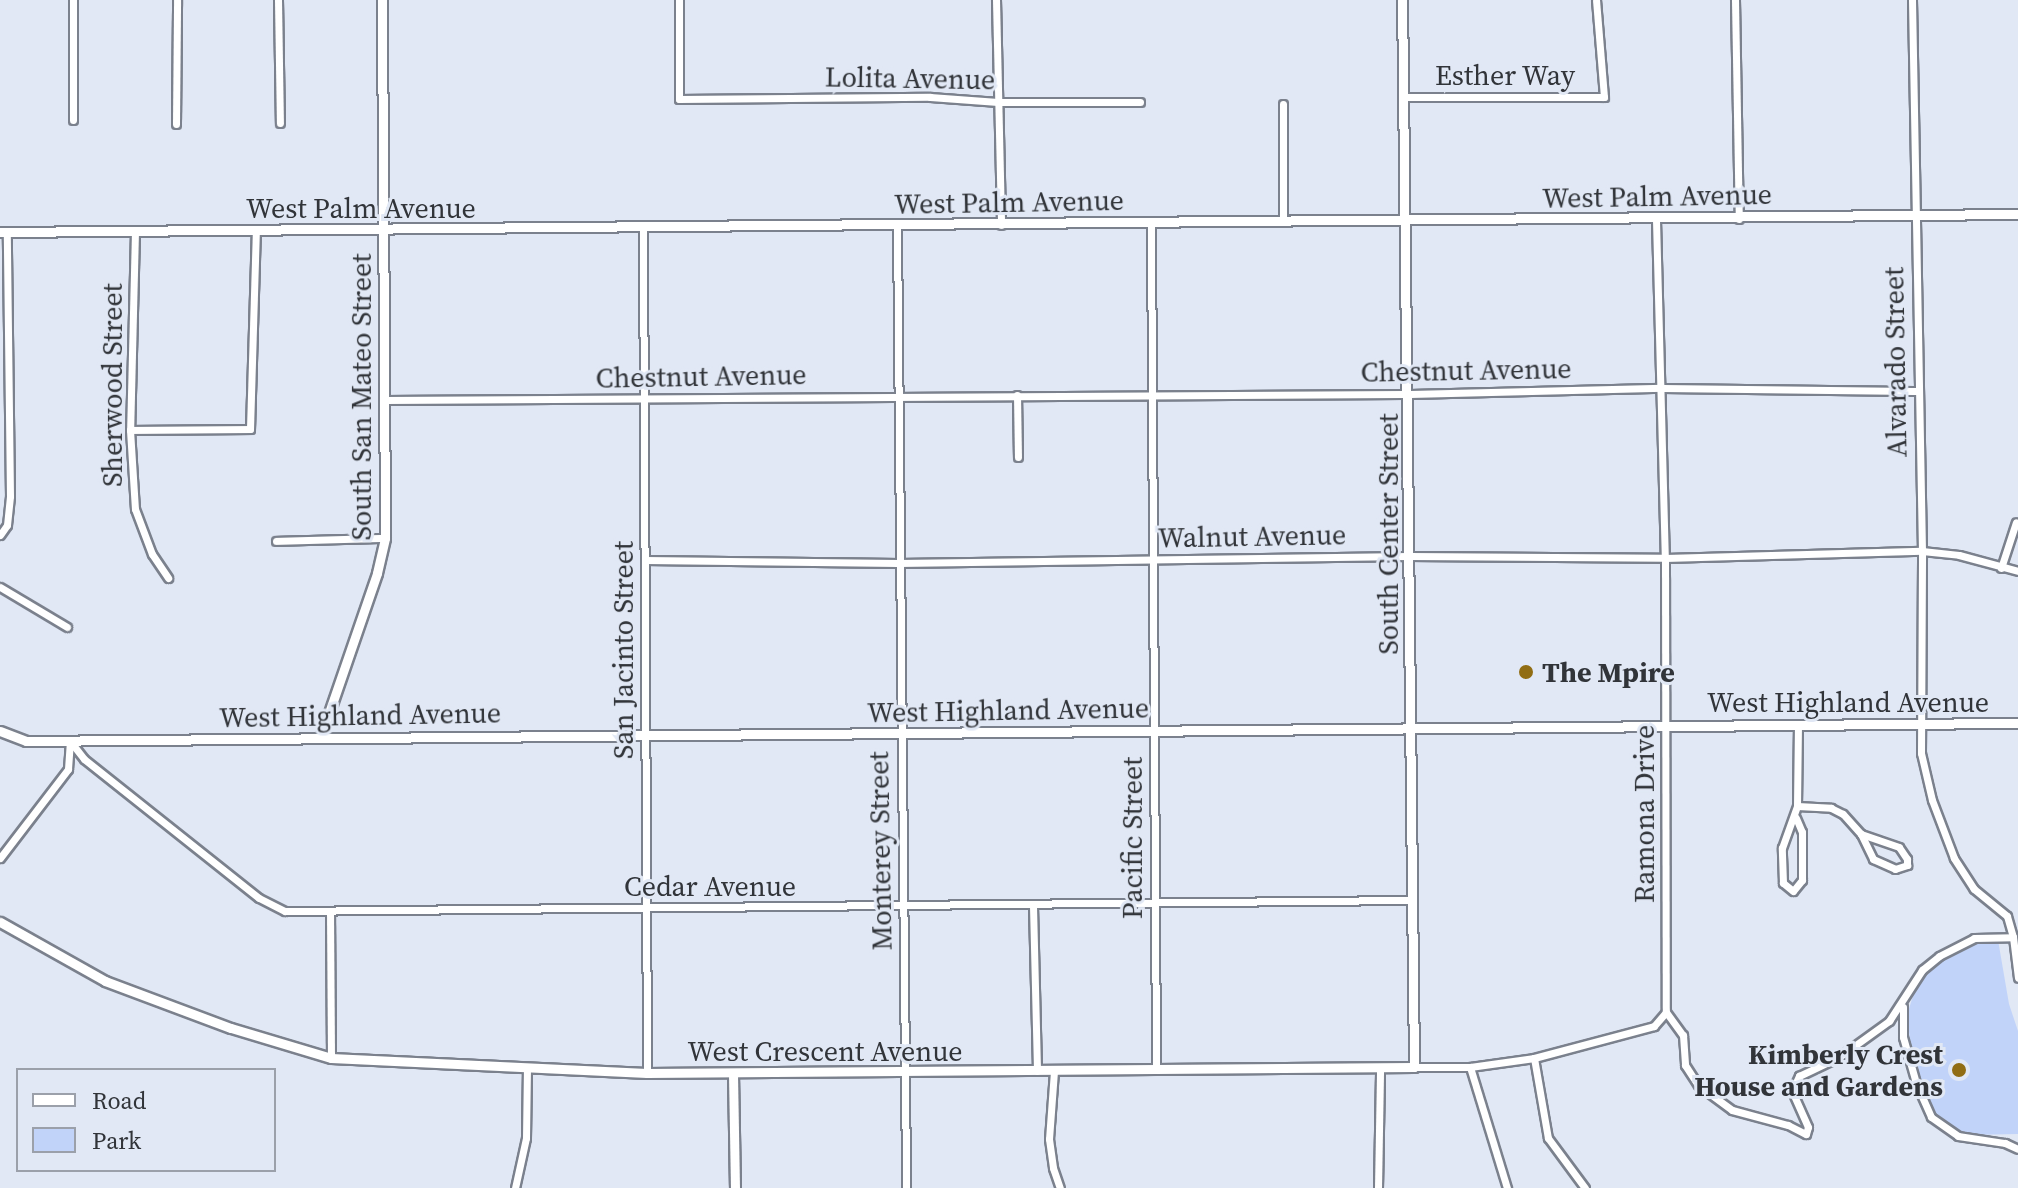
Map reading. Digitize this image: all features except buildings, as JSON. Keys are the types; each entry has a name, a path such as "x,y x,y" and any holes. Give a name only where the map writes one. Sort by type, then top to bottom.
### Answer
{"street":[{"path":"73,0 73,120"},
{"path":"176,124 177,0"},
{"path":"278,0 280,123"},
{"name":"South San Mateo Street","path":"321,736 374,583 385,538 382,0"},
{"name":"Lolita Avenue","path":"679,0 679,99 930,97 998,102 1140,102"},
{"path":"996,0 1001,225"},
{"name":"South Center Street","path":"1402,0 1410,394 1414,1067"},
{"name":"Esther Way","path":"1404,97 1604,97 1596,0"},
{"path":"1735,0 1739,219"},
{"name":"Alvarado Street","path":"1912,0 1916,391 1922,551 1922,764 1954,858 1974,889 2007,916 2013,937"},
{"path":"1283,104 1283,220"},
{"name":"West Palm Avenue","path":"4,232 1406,219 1656,220 2018,214"},
{"name":"Ramona Drive","path":"1656,220 1663,388 1666,1012 1683,1035 1686,1071 1698,1085 1732,1110 1788,1125 1806,1134 1808,1127 1793,1098 1795,1081 1853,1048 1889,1021 1903,1005"},
{"name":"Pacific Street","path":"1151,223 1156,1070"},
{"name":"Monterey Street","path":"897,226 906,1188"},
{"name":"San Jacinto Street","path":"643,227 647,1073"},
{"path":"130,430 250,429 256,230"},
{"name":"Sherwood Street","path":"135,231 130,430 137,523 168,578"},
{"path":"0,535 7,525 10,496 4,232"},
{"name":"Chestnut Avenue","path":"385,400 1151,393 1410,394 1663,388 1916,391"},
{"path":"1017,395 1018,457"},
{"path":"2001,568 2016,522"},
{"path":"276,541 385,538"},
{"name":"Walnut Avenue","path":"645,560 898,563 1409,556 1665,558 1922,551 1959,555 2018,571"},
{"path":"0,587 67,627"},
{"name":"West Highland Avenue","path":"0,731 26,741 70,741 321,736 2018,723"},
{"path":"1796,818 1788,827 1782,848 1783,883 1793,891 1799,888 1802,880 1802,832 1796,818 1798,725"},
{"path":"0,858 68,769 70,741"},
{"name":"Cedar Avenue","path":"70,741 84,759 259,898 285,911 904,908 1412,900"},
{"path":"1797,806 1839,812 1861,834 1873,859 1895,869 1907,865 1907,859 1899,847 1861,834"},
{"path":"1033,906 1037,1071"},
{"path":"330,911 331,1058"},
{"name":"West Crescent Avenue","path":"0,922 105,981 231,1028 331,1058 647,1073 733,1074 1470,1067 1534,1058 1659,1025 1666,1012"},
{"path":"2018,978 2013,937 1974,938 1939,956 1922,970 1903,1005 1903,1037 1916,1083 1931,1117 1958,1136 2005,1143 2018,1149"},
{"path":"1534,1058 1548,1138 1585,1188"},
{"path":"1470,1067 1507,1188"},
{"path":"515,1188 526,1138 527,1068"},
{"path":"1378,1188 1380,1068"},
{"path":"1054,1071 1049,1139 1053,1168 1060,1188"},
{"path":"733,1074 735,1188"}],"green space":[{"path":"1976,940 1998,940 2009,1004 2018,1031 2018,1134 1969,1135 1947,1127 1931,1113 1912,1057 1907,1015 1917,983 1934,965"}],"place":[{"name":"The Mpire","path":"1526,672"},
{"name":"Kimberly Crest House and Gardens","path":"1959,1070"}]}
